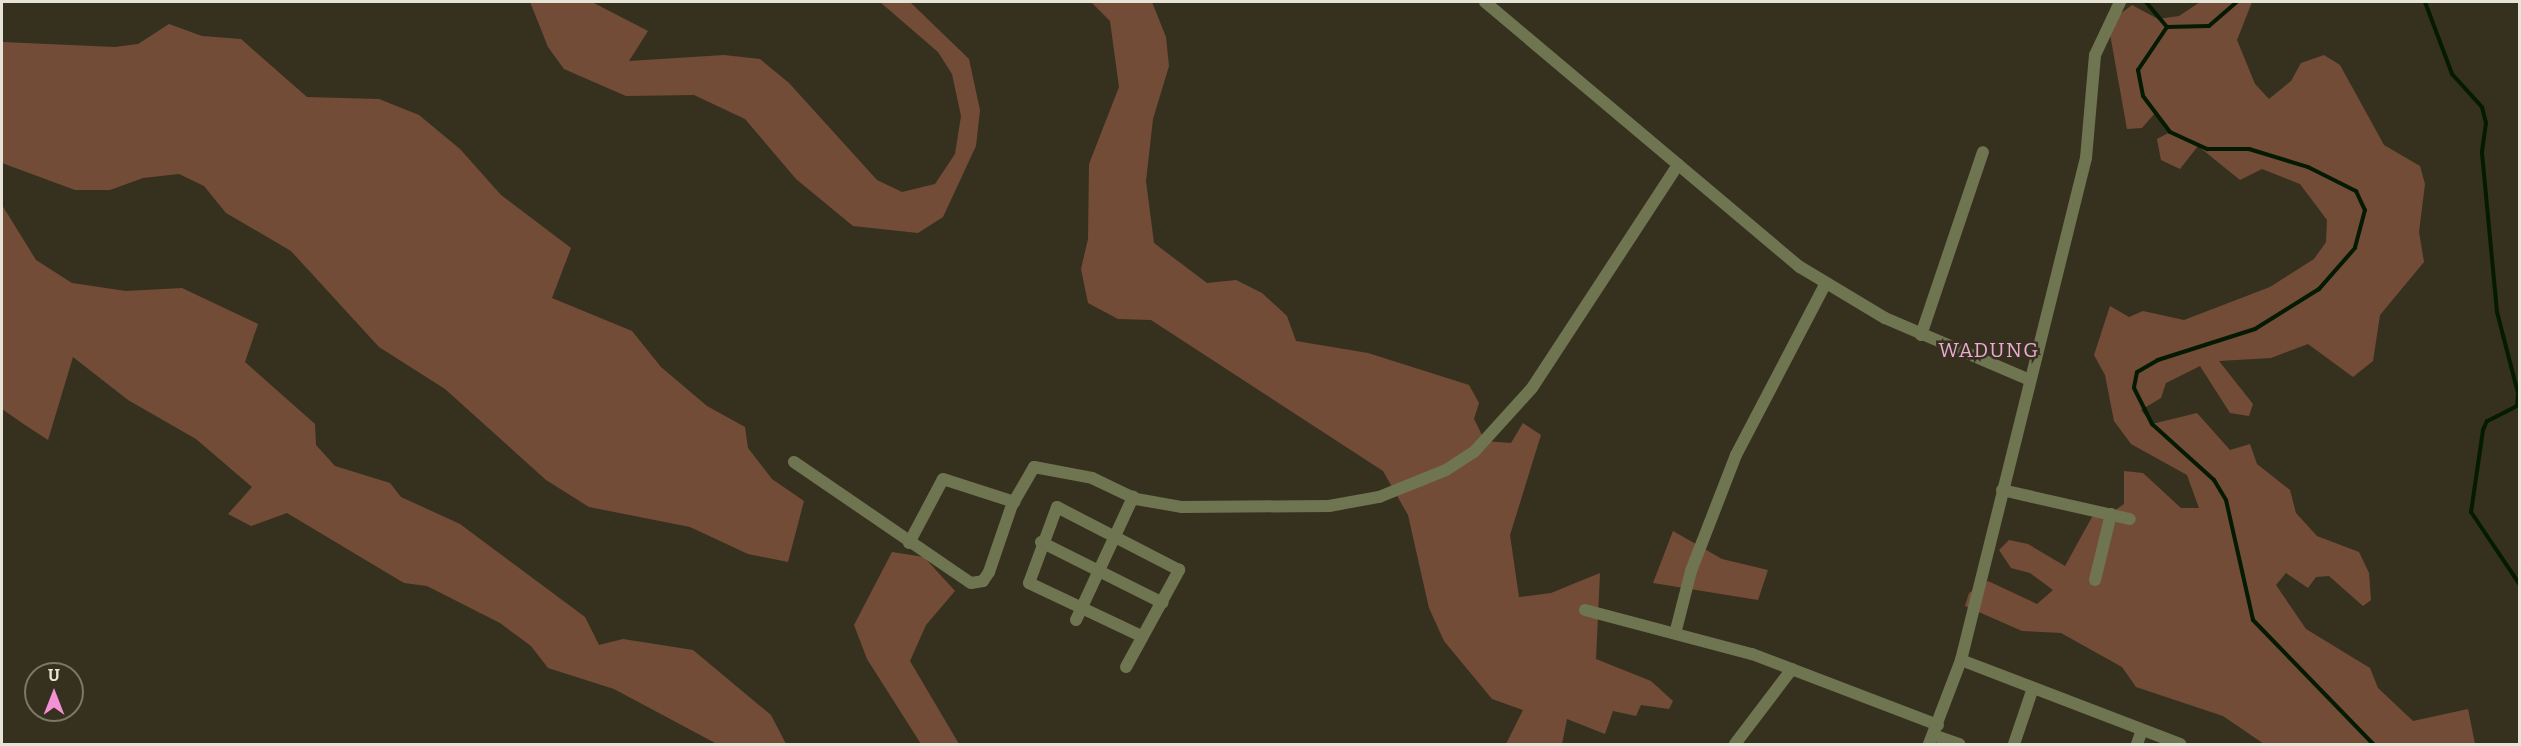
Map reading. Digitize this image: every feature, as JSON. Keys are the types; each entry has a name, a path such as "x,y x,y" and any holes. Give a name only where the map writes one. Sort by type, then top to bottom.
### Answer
{"street":[{"path":"1485,2 1766,242 1826,283 1921,335 2027,380"},
{"path":"1933,735 1961,660 2027,380 2086,158 2095,55 2112,12 2121,2"},
{"path":"1921,335 1983,152"},
{"path":"794,462 909,543 978,583 989,572 1014,502 1034,467 1092,477 1133,497 1182,507 1329,506 1378,497 1446,470 1474,452 1532,388 1678,165"},
{"path":"1676,630 1691,571 1736,455 1826,283"},
{"path":"909,543 943,479 1014,502"},
{"path":"2002,490 2130,519"},
{"path":"1076,620 1133,497"},
{"path":"1126,668 1141,636 1163,603 1179,570 1116,535 1057,507 1041,542 1029,583 1083,606 1141,636"},
{"path":"2095,580 2111,514"},
{"path":"1041,542 1163,603"},
{"path":"1585,610 1676,630 1792,669 1933,735 1959,744"},
{"path":"1961,660 2180,744"},
{"path":"1735,744 1792,669"},
{"path":"2014,744 2033,688"},
{"path":"2137,744 2142,730"}],"shaded area":[{"path":"530,2 592,2 648,31 629,61 724,55 760,59 789,83 877,180 902,192 935,184 955,154 961,116 952,74 938,52 880,2 910,2 969,59 980,110 976,146 943,217 918,233 853,226 796,179 745,119 694,95 626,96 564,69 548,47"},
{"path":"1091,2 1152,2 1166,37 1169,66 1153,119 1146,181 1154,243 1207,283 1236,280 1262,293 1287,316 1296,341 1368,353 1469,385 1479,403 1474,419 1485,441 1511,443 1523,423 1541,435 1510,535 1519,597 1551,593 1600,573 1596,659 1651,681 1673,701 1669,709 1641,705 1636,716 1613,711 1605,734 1567,719 1562,744 1506,744 1523,710 1492,699 1444,641 1429,608 1408,515 1383,471 1151,320 1118,319 1088,303 1081,269 1088,239 1089,164 1119,87 1110,21"},
{"path":"2200,2 2252,2 2237,40 2255,84 2269,99 2291,81 2301,63 2324,55 2340,65 2384,145 2420,166 2425,184 2419,232 2424,262 2380,315 2373,361 2353,377 2308,344 2271,358 2219,361 2253,404 2249,416 2230,413 2200,366 2166,383 2161,398 2141,410 2152,424 2197,413 2230,450 2250,444 2257,464 2290,490 2296,513 2317,536 2359,552 2369,573 2371,600 2363,606 2329,576 2316,577 2308,588 2286,573 2276,585 2306,629 2370,668 2378,688 2413,721 2468,709 2475,744 2264,744 2223,716 2136,687 2122,667 2061,633 2022,631 1965,606 1969,593 1988,581 2037,604 2053,590 2030,573 2011,568 1999,550 2009,540 2028,544 2065,566 2092,517 2108,515 2124,504 2124,471 2143,473 2181,508 2199,508 2187,475 2131,444 2114,421 2105,375 2094,355 2110,306 2129,317 2143,311 2184,320 2270,287 2314,259 2326,242 2327,220 2300,184 2262,169 2240,180 2198,146 2180,169 2161,160 2157,139 2170,132 2155,113 2142,128 2127,129 2108,23 2132,5 2158,19 2179,16"},
{"path":"169,24 202,36 241,39 307,97 379,99 419,115 460,149 501,195 571,248 552,298 632,331 661,367 707,406 745,427 748,448 772,479 804,501 788,562 748,554 690,527 589,507 546,480 445,389 379,347 291,251 226,213 204,186 179,174 143,178 110,190 75,190 2,163 2,42 115,47 138,44"},
{"path":"2,205 36,260 72,283 126,291 182,288 258,324 245,362 315,424 316,445 335,466 390,483 401,497 460,524 585,617 599,645 623,639 693,650 771,715 786,744 717,744 614,689 548,668 531,646 500,623 427,586 404,583 287,513 251,526 228,514 252,487 196,439 128,400 73,357 48,440 25,425 2,409"},
{"path":"1673,531 1722,559 1768,570 1758,600 1653,583"},
{"path":"892,552 924,557 955,591 926,625 910,661 959,744 921,744 867,659 854,625"}],"waterway":[{"path":"2146,2 2167,27"},
{"path":"2167,27 2209,26 2237,2"},
{"path":"2425,2 2452,74 2482,107 2486,123 2482,153 2497,312 2518,393 2517,406 2487,421 2483,430 2471,512 2520,585"},
{"path":"2167,27 2138,70 2143,96 2170,132 2207,149 2249,149 2308,167 2356,191 2365,210 2355,248 2319,289 2255,329 2158,360 2137,372 2134,388 2152,424 2214,480 2226,500 2253,620 2373,744"}],"district":[{"name":"WADUNG","path":"1989,350"}]}
